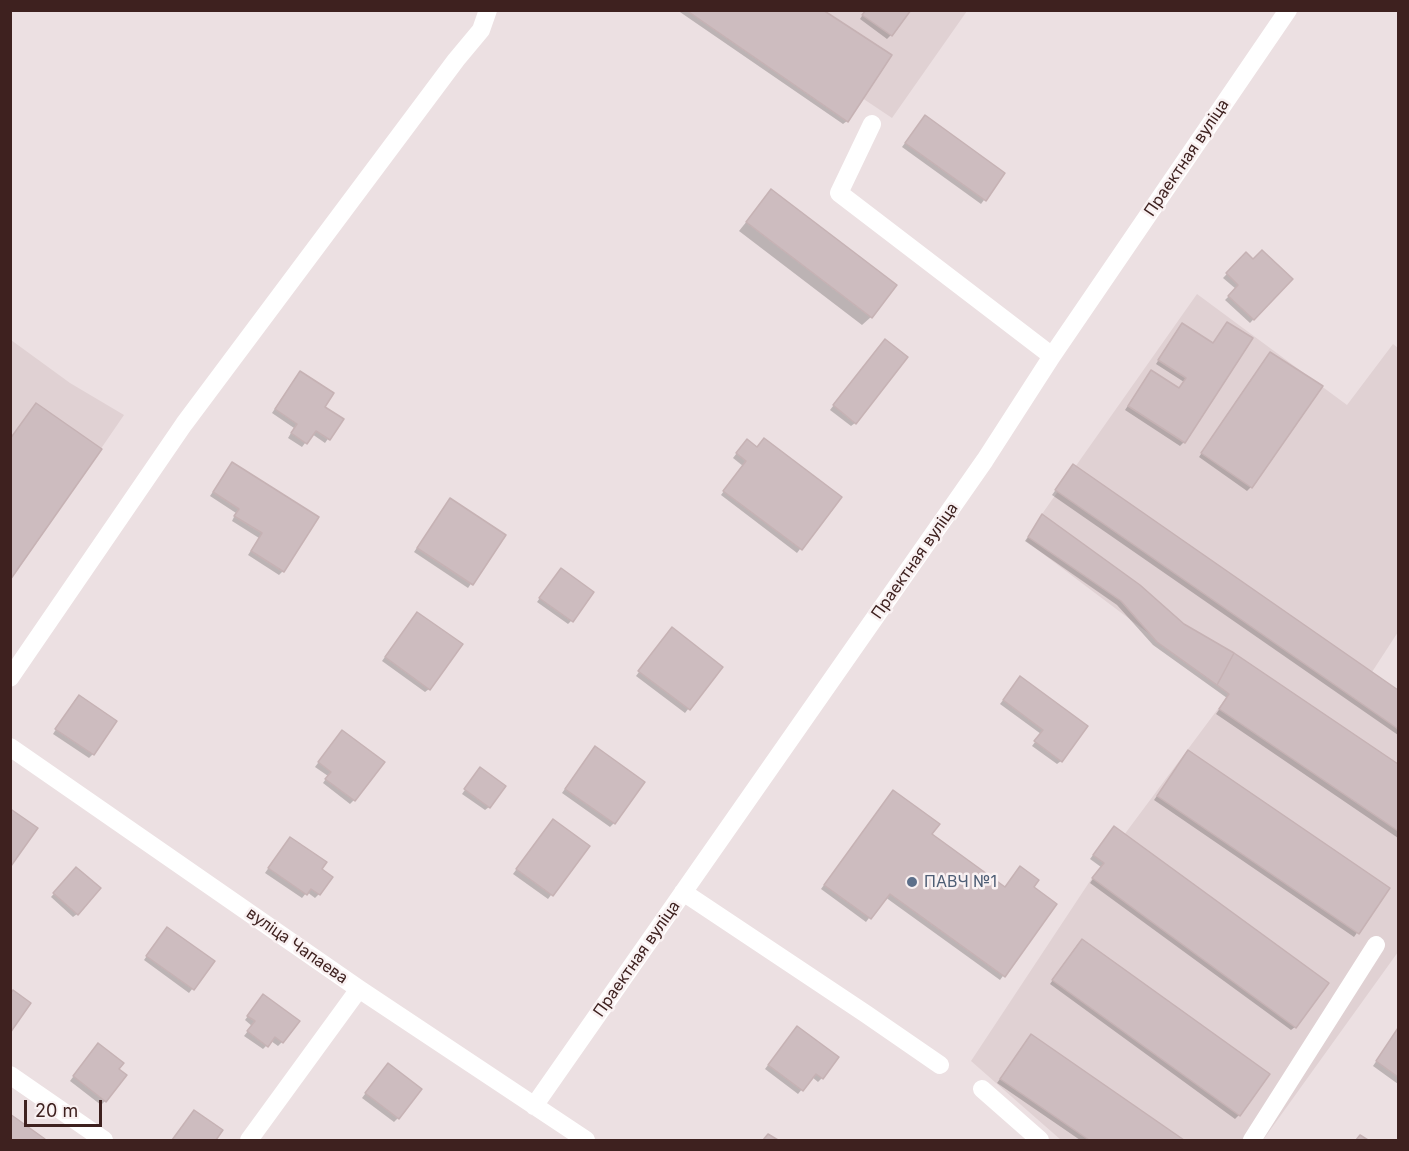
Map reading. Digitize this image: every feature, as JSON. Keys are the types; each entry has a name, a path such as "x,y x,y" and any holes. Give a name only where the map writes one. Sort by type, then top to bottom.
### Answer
{"street":[{"path":"10,678 184,424 456,60 481,30 488,10"},
{"name":"Праектная вуліца","path":"534,1106 978,470 1052,356 1288,10"},
{"path":"873,124 838,193 1052,356"},
{"name":"вуліца Чапаева","path":"10,747 359,988 586,1140"},
{"path":"683,892 940,1065"},
{"path":"1252,1140 1376,945"},
{"path":"249,1140 359,988"},
{"path":"10,1075 104,1140"},
{"path":"982,1089 1040,1140"}],"shaded area":[{"path":"732,11 967,11 892,118"},
{"path":"1197,294 1347,405 1393,344 1398,348 1398,632 1372,672 1398,694 1398,952 1263,1140 1061,1140 971,1061 1092,878 1229,694 1026,541 1042,514"},
{"path":"11,340 70,383 124,415 11,580"}],"building":[{"path":"686,10 823,10 892,55 848,122"},
{"path":"866,10 911,10 892,36 862,15"},
{"path":"925,115 1005,173 986,201 905,143"},
{"path":"771,189 897,285 872,318 746,222"},
{"path":"1262,250 1293,279 1254,320 1228,296 1238,285 1226,273 1246,252 1253,259"},
{"path":"1227,322 1253,338 1185,443 1128,406 1151,370 1179,388 1186,378 1158,360 1182,323 1213,343"},
{"path":"885,339 908,357 856,424 833,405"},
{"path":"1270,352 1323,386 1252,488 1201,453"},
{"path":"300,371 334,393 325,407 344,419 330,440 316,431 307,444 291,433 297,424 275,409"},
{"path":"36,403 102,449 10,580 10,439"},
{"path":"764,438 842,497 802,550 723,491 746,461 736,453 747,439 757,447"},
{"path":"232,462 319,517 284,572 251,551 262,533 234,516 239,509 213,492"},
{"path":"1073,464 1398,690 1398,729 1055,490"},
{"path":"450,498 506,535 473,585 417,548"},
{"path":"1042,514 1140,585 1184,624 1234,653 1217,685 1157,642 1121,601 1028,537"},
{"path":"561,568 594,592 573,622 539,598"},
{"path":"417,612 463,644 430,690 385,657"},
{"path":"672,627 723,667 690,710 638,671"},
{"path":"1234,653 1398,764 1398,831 1219,709 1229,694 1217,685"},
{"path":"1020,676 1088,726 1062,762 1034,741 1043,730 1003,700"},
{"path":"79,695 117,721 94,755 55,729"},
{"path":"342,730 385,762 355,801 325,779 331,772 318,762"},
{"path":"595,746 645,782 615,824 565,789"},
{"path":"1188,750 1390,888 1359,934 1157,796"},
{"path":"480,767 506,786 490,808 464,789"},
{"name":"ПАВЧ №1","path":"893,790 940,824 932,834 1005,887 1020,866 1039,880 1034,887 1057,904 1005,977 890,894 871,919 824,885"},
{"path":"12,810 38,828 11,866 10,813"},
{"path":"553,819 590,846 553,896 516,869"},
{"path":"1114,826 1329,983 1296,1028 1092,878 1104,863 1093,855"},
{"path":"290,837 327,862 322,869 333,877 320,895 311,889 307,895 268,868"},
{"path":"76,867 101,888 78,915 53,893"},
{"path":"167,927 215,961 194,990 146,956"},
{"path":"1082,939 1270,1074 1240,1116 1052,980"},
{"path":"13,990 31,1003 10,1033 10,994"},
{"path":"263,994 300,1021 283,1043 275,1037 268,1047 247,1031 255,1021 247,1016"},
{"path":"797,1026 839,1057 823,1079 816,1074 803,1091 768,1065"},
{"path":"1398,1028 1398,1077 1376,1061"},
{"path":"1031,1034 1184,1140 1089,1140 1000,1079"},
{"path":"98,1043 124,1063 119,1069 127,1075 106,1102 73,1076"},
{"path":"388,1063 422,1089 399,1119 365,1093"},
{"path":"194,1110 223,1130 216,1140 172,1140"},
{"path":"10,1114 45,1139 10,1140"},
{"path":"768,1134 778,1140 763,1140"},
{"path":"1360,1135 1368,1140 1356,1140"}],"place":[{"name":"ПАВЧ №1","path":"912,882"}]}
